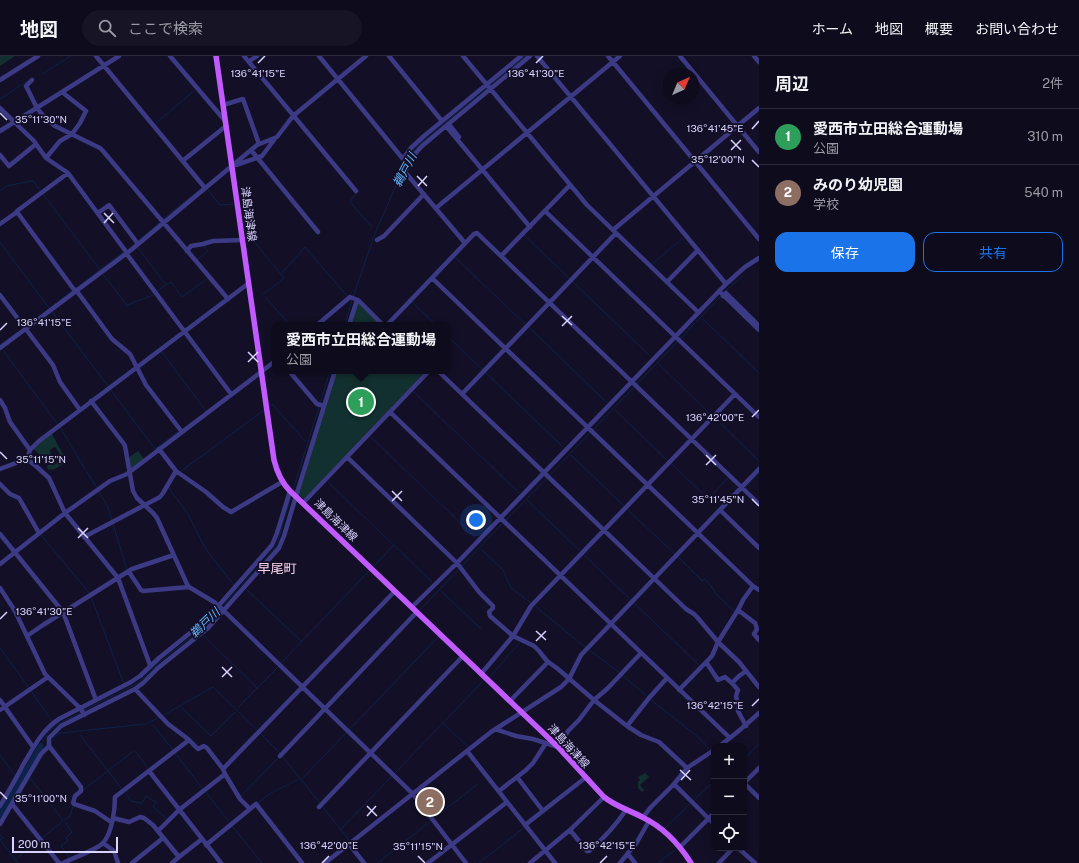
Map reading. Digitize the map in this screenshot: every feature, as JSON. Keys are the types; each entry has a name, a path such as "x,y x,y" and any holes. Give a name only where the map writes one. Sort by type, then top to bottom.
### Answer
{"main road":[{"name":"津島海津線","path":"216,56 226,124 234,165 242,240 274,460 282,482 558,747 585,778 609,802 643,817 666,833 680,847 691,863"}],"street":[{"path":"0,80 38,56"},
{"path":"98,56 206,187"},
{"path":"0,131 104,64 119,56"},
{"path":"170,56 226,124 185,159"},
{"path":"244,56 357,190"},
{"path":"257,56 250,58 295,115"},
{"path":"319,56 403,159 419,140 443,120 530,56"},
{"path":"0,348 127,253 251,150 259,144 277,137 295,115 366,56"},
{"path":"389,56 443,120"},
{"path":"392,56 443,120"},
{"path":"463,56 587,205 698,312"},
{"path":"465,243 405,172 416,152 422,146 448,125 521,56"},
{"path":"534,56 570,97"},
{"path":"537,56 652,197 726,284"},
{"path":"608,56 759,239"},
{"path":"436,208 620,56"},
{"path":"680,56 759,148"},
{"path":"683,56 759,152"},
{"path":"754,56 759,62"},
{"path":"104,64 185,159 206,187"},
{"path":"32,80 26,86 37,108 44,117 55,126 100,148 228,299"},
{"path":"46,158 60,141 72,134 86,111 62,92"},
{"path":"223,105 243,99 259,144"},
{"path":"0,108 34,141 46,158 68,174 231,394"},
{"path":"462,394 593,258 615,232 652,197 759,108"},
{"path":"448,125 531,226"},
{"path":"234,165 257,158 263,154 274,140"},
{"path":"0,155 9,166 36,144"},
{"path":"251,150 318,232"},
{"path":"0,224 68,174"},
{"path":"501,256 570,185"},
{"path":"377,240 384,236 424,194"},
{"path":"98,214 109,205 138,244"},
{"path":"545,211 759,417"},
{"path":"17,212 112,339 130,354 146,384 182,432"},
{"path":"390,322 476,232 759,504"},
{"path":"187,251 191,246 212,241 242,240"},
{"path":"667,282 697,251"},
{"path":"412,607 501,518 698,312 745,267 759,258"},
{"path":"432,278 698,534 759,590"},
{"path":"0,469 26,459 30,450 39,441 249,283"},
{"path":"719,291 759,330"},
{"path":"723,296 726,293 759,326"},
{"path":"0,295 53,365 60,382 80,410"},
{"path":"321,322 350,297 355,299 380,322"},
{"path":"350,322 355,299"},
{"path":"0,564 64,513 110,481 130,471 272,363"},
{"path":"292,374 322,405"},
{"path":"0,806 33,747 55,721 140,676 202,623 272,545 293,494 322,405 334,374"},
{"path":"303,503 426,374"},
{"path":"441,374 686,609 694,614 718,642 739,662 759,687"},
{"path":"482,674 513,636 531,606 735,394"},
{"path":"0,400 10,422 30,450"},
{"path":"91,401 124,444 133,491 137,498 157,518 189,586 214,602 413,794 466,863"},
{"path":"390,412 730,738"},
{"path":"159,449 176,472 206,492 223,508 231,512 282,482"},
{"path":"346,457 457,563 479,592 493,606 489,612 490,616 513,636 534,646 548,662 627,726 641,735 659,742 687,768"},
{"path":"26,459 48,478 64,513 118,578 150,666"},
{"path":"325,863 495,729 561,687 569,679 581,655 759,470"},
{"path":"84,537 161,496 176,472"},
{"path":"0,484 10,494 19,498 39,533"},
{"path":"179,858 150,822 140,817 129,822 112,820 95,811 74,804 74,799 81,791 81,787 49,744 49,738 61,726 135,689 158,668 208,628 277,552 284,536 293,494"},
{"path":"720,510 759,548"},
{"path":"0,534 63,612 96,700"},
{"path":"27,636 42,625 136,568 174,555"},
{"path":"129,572 143,591 189,586"},
{"path":"679,690 712,656 718,642 753,586"},
{"path":"0,588 15,611 45,674 80,709 84,715"},
{"path":"158,831 179,810 224,772 302,686 395,591"},
{"path":"738,610 754,623 757,629 754,634 759,640"},
{"path":"280,756 324,708 418,613"},
{"path":"495,729 558,747 568,731 579,720 594,700 608,688 641,653"},
{"path":"320,807 463,656"},
{"path":"510,701 548,662"},
{"path":"706,662 718,680 725,677 738,690 736,696 738,710 746,726"},
{"path":"732,683 746,672"},
{"path":"2,708 48,677"},
{"path":"755,681 759,677"},
{"path":"627,726 667,678"},
{"path":"135,689 160,717 198,749 204,746 207,748 224,772 240,799 250,809"},
{"path":"0,700 2,708 33,747"},
{"path":"723,743 746,726 759,713"},
{"path":"499,791 533,763 547,737"},
{"path":"63,863 103,843 111,829 115,809 115,797 189,740"},
{"path":"0,824 41,754 49,744"},
{"path":"467,751 555,863"},
{"path":"643,817 687,768 711,753"},
{"path":"747,780 759,768"},
{"path":"149,771 221,863"},
{"path":"517,777 543,811"},
{"path":"525,825 585,778"},
{"path":"674,784 711,821"},
{"path":"747,786 759,798"},
{"path":"530,863 570,830 604,797"},
{"path":"428,863 507,802"},
{"path":"12,804 59,863"},
{"path":"206,844 256,804 302,863"},
{"path":"570,830 587,851 589,851 621,818 626,810"},
{"path":"680,847 712,815"},
{"path":"620,863 637,842 649,821"},
{"path":"132,863 163,838"},
{"path":"172,863 202,839"},
{"path":"103,843 114,851 118,863"},
{"path":"349,844 364,863"},
{"path":"719,863 731,851"},
{"path":"741,851 755,863"},
{"path":"628,854 635,863"}],"green space":[{"path":"0,56 15,56 0,66"},
{"path":"359,303 379,322 351,322"},
{"path":"335,374 423,374 304,499 298,494"},
{"path":"51,432 67,462 53,470 49,470 47,467 48,465 54,465 63,459 55,447 50,450 50,457 46,454 43,458 33,448"},
{"path":"138,451 144,459 130,469 128,458"},
{"path":"645,773 649,777 640,785 644,790 642,792 638,788 638,782 640,780 638,777"}],"waterway":[{"path":"42,74 71,56"},
{"name":"鵜戸川","path":"490,85 526,56"},
{"path":"0,99 29,80"},
{"name":"鵜戸川","path":"353,297 374,236 408,158 420,144 486,88"},
{"path":"156,123 195,90"},
{"path":"0,191 6,186 32,181 41,191"},
{"path":"163,219 202,188"},
{"path":"208,190 220,205 233,204"},
{"path":"356,193 350,202 372,227"},
{"path":"43,194 100,270"},
{"path":"138,241 159,223"},
{"path":"244,229 284,278 263,294"},
{"path":"524,235 569,278"},
{"path":"652,264 682,239"},
{"path":"0,242 49,308"},
{"path":"198,259 208,251 204,245"},
{"path":"281,274 305,247 348,297"},
{"path":"138,248 166,285 171,282 182,297 207,279"},
{"path":"76,288 123,252"},
{"path":"455,257 526,325"},
{"path":"103,274 128,307"},
{"path":"725,291 743,276"},
{"path":"573,282 650,356"},
{"path":"158,291 166,285"},
{"path":"33,321 72,291"},
{"path":"127,305 153,295"},
{"path":"680,339 721,296"},
{"path":"265,297 287,322"},
{"name":"鵜戸川","path":"346,322 352,300"},
{"path":"412,302 433,322"},
{"path":"52,312 108,386"},
{"path":"703,319 759,373"},
{"path":"529,327 606,402"},
{"path":"0,345 17,332"},
{"path":"450,339 483,370"},
{"path":"637,384 678,341"},
{"path":"3,350 58,425"},
{"path":"161,351 206,411"},
{"path":"659,364 712,416"},
{"path":"485,372 563,447"},
{"name":"鵜戸川","path":"320,404 329,374"},
{"path":"593,430 634,387"},
{"path":"110,389 155,449 179,431"},
{"path":"413,391 440,417"},
{"path":"269,407 272,404 305,441"},
{"name":"鵜戸川","path":"293,490 319,407"},
{"path":"180,472 264,410"},
{"path":"615,410 668,461"},
{"path":"441,418 519,493"},
{"path":"715,418 759,461"},
{"path":"183,429 195,420"},
{"path":"60,427 85,469"},
{"path":"550,475 590,433"},
{"path":"370,436 397,462"},
{"path":"571,455 625,507"},
{"path":"398,463 475,537"},
{"path":"671,463 708,499 728,478"},
{"path":"87,472 97,488"},
{"path":"745,488 759,473"},
{"path":"506,520 547,478"},
{"path":"329,483 432,582"},
{"path":"169,488 188,514 208,552 234,585"},
{"path":"726,507 741,491"},
{"path":"99,492 107,505 112,520"},
{"name":"鵜戸川","path":"222,607 276,547 291,497"},
{"path":"527,500 581,552"},
{"path":"628,510 675,554"},
{"path":"462,566 503,523"},
{"path":"113,524 127,570"},
{"path":"41,535 90,594"},
{"path":"373,567 393,546"},
{"path":"481,549 503,570 511,588 531,603"},
{"path":"583,554 631,600"},
{"path":"678,557 702,581 705,579 716,594 735,612"},
{"path":"419,611 459,569"},
{"path":"281,663 370,570"},
{"path":"246,589 301,641"},
{"path":"441,591 481,629"},
{"path":"91,597 124,684"},
{"path":"634,603 700,666"},
{"path":"535,606 585,647"},
{"name":"鵜戸川","path":"84,710 138,683 156,665 205,626 220,609"},
{"path":"203,635 257,688"},
{"path":"350,729 438,637"},
{"path":"490,677 520,642"},
{"path":"0,648 29,688"},
{"path":"589,650 620,673"},
{"path":"238,707 278,667"},
{"path":"622,675 647,696"},
{"path":"395,773 484,680"},
{"path":"162,716 213,687 258,731"},
{"path":"31,691 52,721"},
{"path":"650,699 698,737 710,750"},
{"path":"182,708 211,736 235,712"},
{"name":"鵜戸川","path":"41,746 44,739 56,726 80,713"},
{"path":"51,742 58,734 61,733 145,724 160,717"},
{"path":"443,723 468,747"},
{"path":"153,725 173,750"},
{"path":"260,733 280,753"},
{"path":"301,780 346,733"},
{"path":"80,735 122,789"},
{"path":"747,756 759,744"},
{"name":"鵜戸川","path":"0,814 41,746"},
{"path":"135,751 148,768"},
{"path":"82,791 132,752"},
{"path":"175,753 203,789"},
{"path":"0,755 15,775"},
{"path":"282,756 320,803"},
{"path":"241,796 279,757"},
{"path":"340,830 392,776"},
{"path":"30,778 63,820"},
{"path":"258,803 269,794 297,780"},
{"path":"434,818 478,784"},
{"path":"693,801 711,784"},
{"path":"205,791 230,823"},
{"path":"126,794 131,801 142,803 146,796 156,802 153,807 167,819"},
{"path":"665,828 691,803"},
{"path":"65,820 70,816 73,806"},
{"path":"322,806 349,840"},
{"path":"42,838 63,821"},
{"path":"377,863 431,821"},
{"path":"65,822 72,832 66,838 68,841 61,846 69,857"},
{"path":"232,826 262,863"},
{"path":"479,863 525,827"},
{"path":"0,835 3,838 0,840 18,863"},
{"path":"16,859 39,840"},
{"path":"658,863 676,849"}],"place":[{"name":"愛西市立田総合運動場","path":"361,402"},
{"name":"みのり幼児園","path":"430,802"}],"district":[{"name":"早尾町","path":"277,568"}]}
